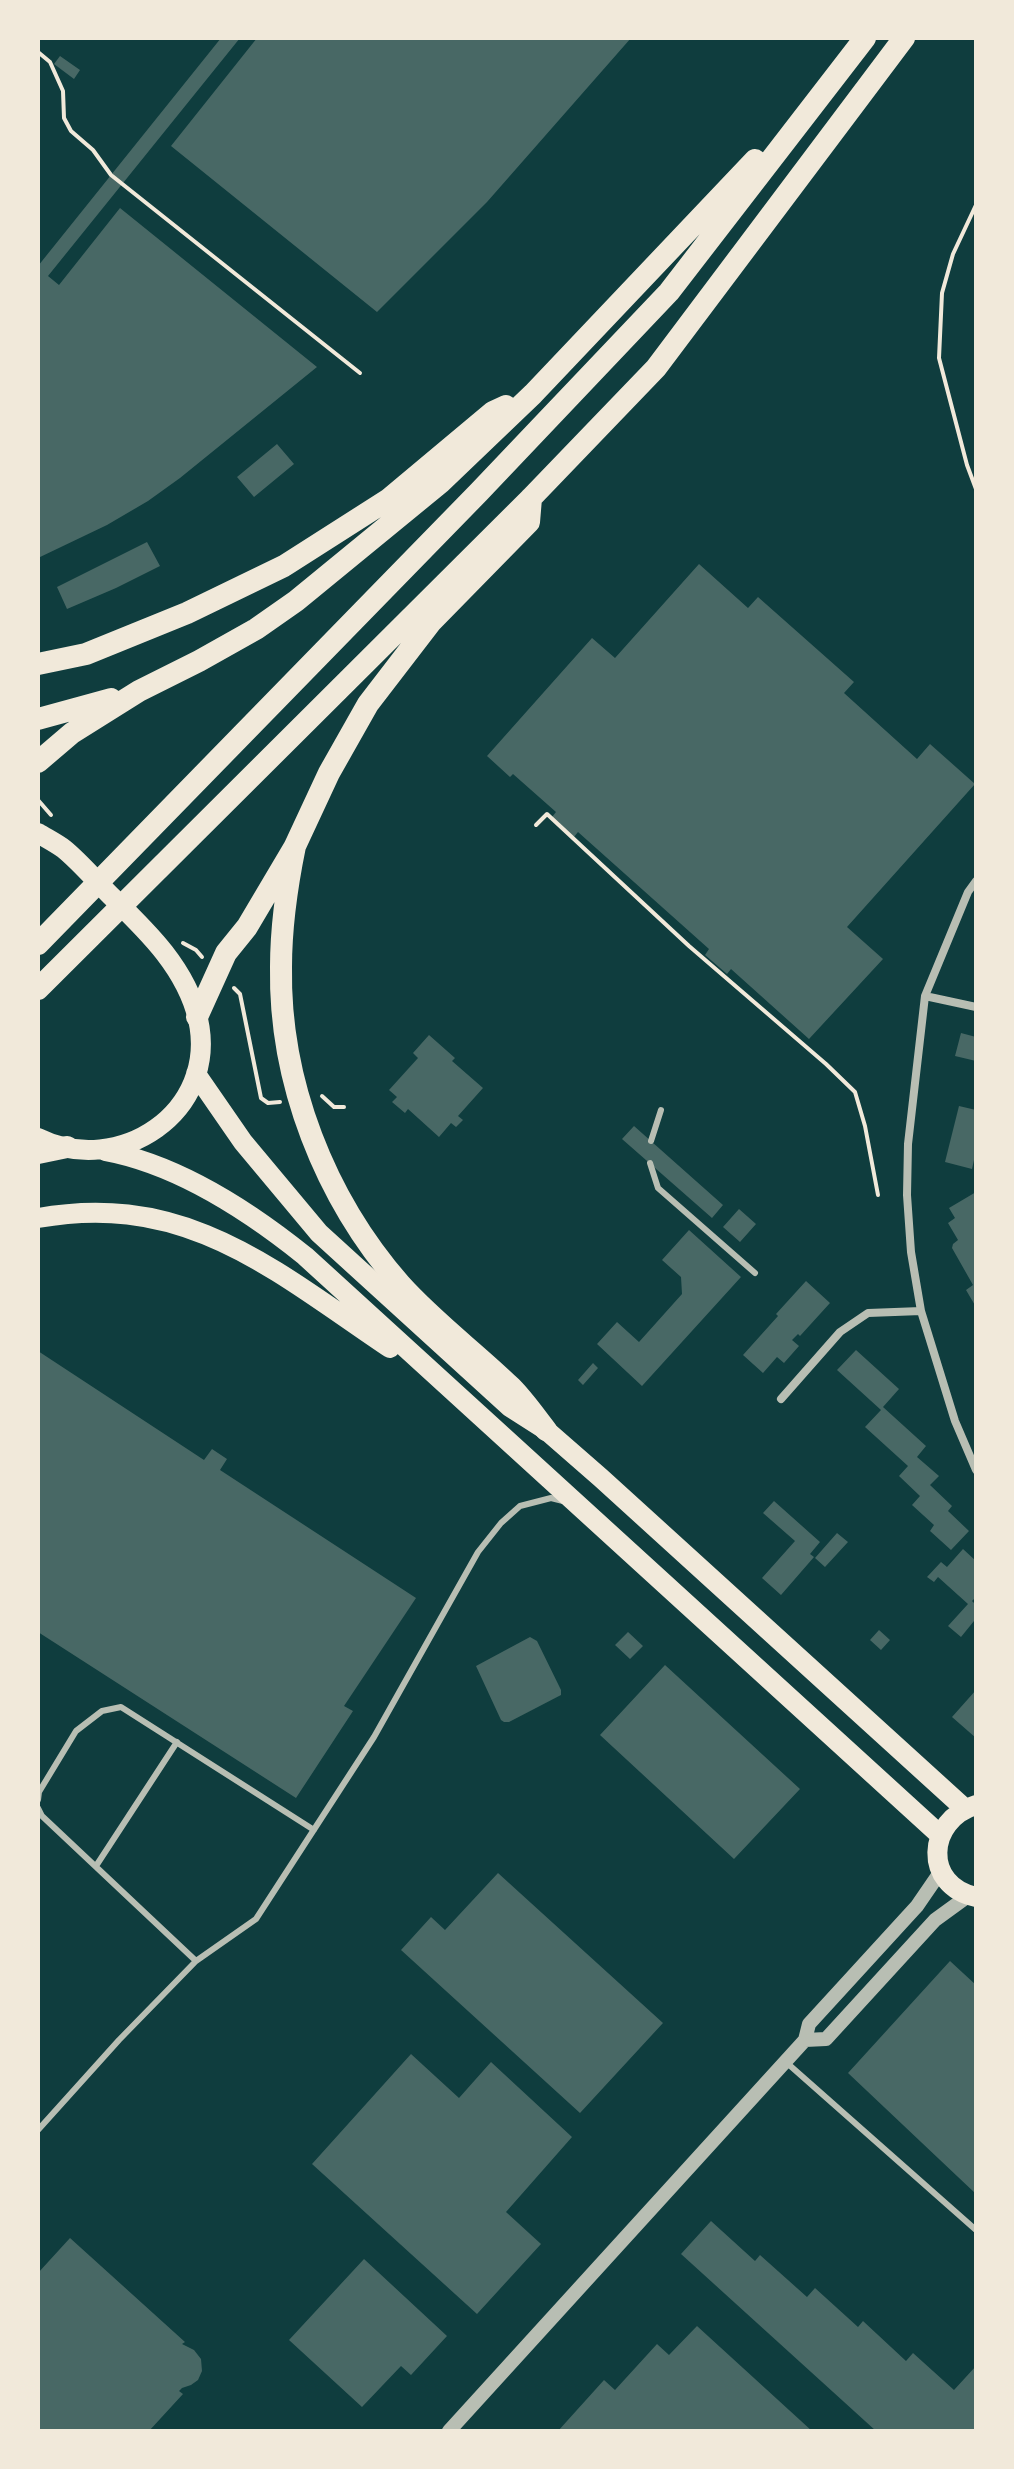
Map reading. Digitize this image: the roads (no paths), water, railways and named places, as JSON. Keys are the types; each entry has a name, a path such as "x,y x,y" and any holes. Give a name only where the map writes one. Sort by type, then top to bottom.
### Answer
{"highway":[{"path":"38,989 531,498 656,368 904,38"},
{"path":"38,762 72,733 139,691 233,642 296,601 440,483 533,394 858,47"},
{"path":"38,944 468,504 669,292 858,47"},
{"path":"38,664 86,654 187,613 284,566 389,499 493,412 533,394"},
{"path":"197,1017 226,953 247,927 295,846 329,773 368,704 431,622 529,522 531,498"},
{"path":"38,719 139,691"},
{"path":"295,846 281,966 284,1030 300,1098 321,1163 353,1220 414,1299 514,1390 546,1430"},
{"path":"38,1153 67,1147"}],"main road":[{"path":"38,833 63,849 157,941 188,993 197,1017 201,1038 200,1059 180,1107 163,1124 105,1151"},
{"path":"196,1074 243,1142 319,1233 510,1407 546,1430 970,1806 945,1824 940,1835 938,1860 941,1871 957,1890 972,1897"},
{"path":"38,1138 67,1147 130,1155 222,1199 264,1224 305,1256 940,1835"},
{"path":"38,1218 96,1213 139,1216 167,1221 214,1237 265,1262 453,1391"}],"street":[{"path":"975,1464 942,1382 921,1311 911,1252 907,1195 908,1144 925,996 968,892 976,881"},
{"path":"925,996 976,1007"},
{"path":"781,1399 840,1332 868,1313 921,1311"},
{"path":"449,2431 805,2040 809,2024 917,1906 941,1871"},
{"path":"805,2040 826,2039 935,1920 972,1897"}],"lane":[{"path":"651,1141 661,1110"},
{"path":"650,1163 658,1188 755,1273"},
{"path":"38,2130 196,1961 256,1919 374,1737 478,1552 501,1523 520,1506 551,1498 576,1504"},
{"path":"38,1800 39,1792 76,1731 102,1711 121,1707 314,1830"},
{"path":"96,1866 177,1742"},
{"path":"38,1808 42,1816 196,1961"},
{"path":"786,2061 976,2230"}]}
